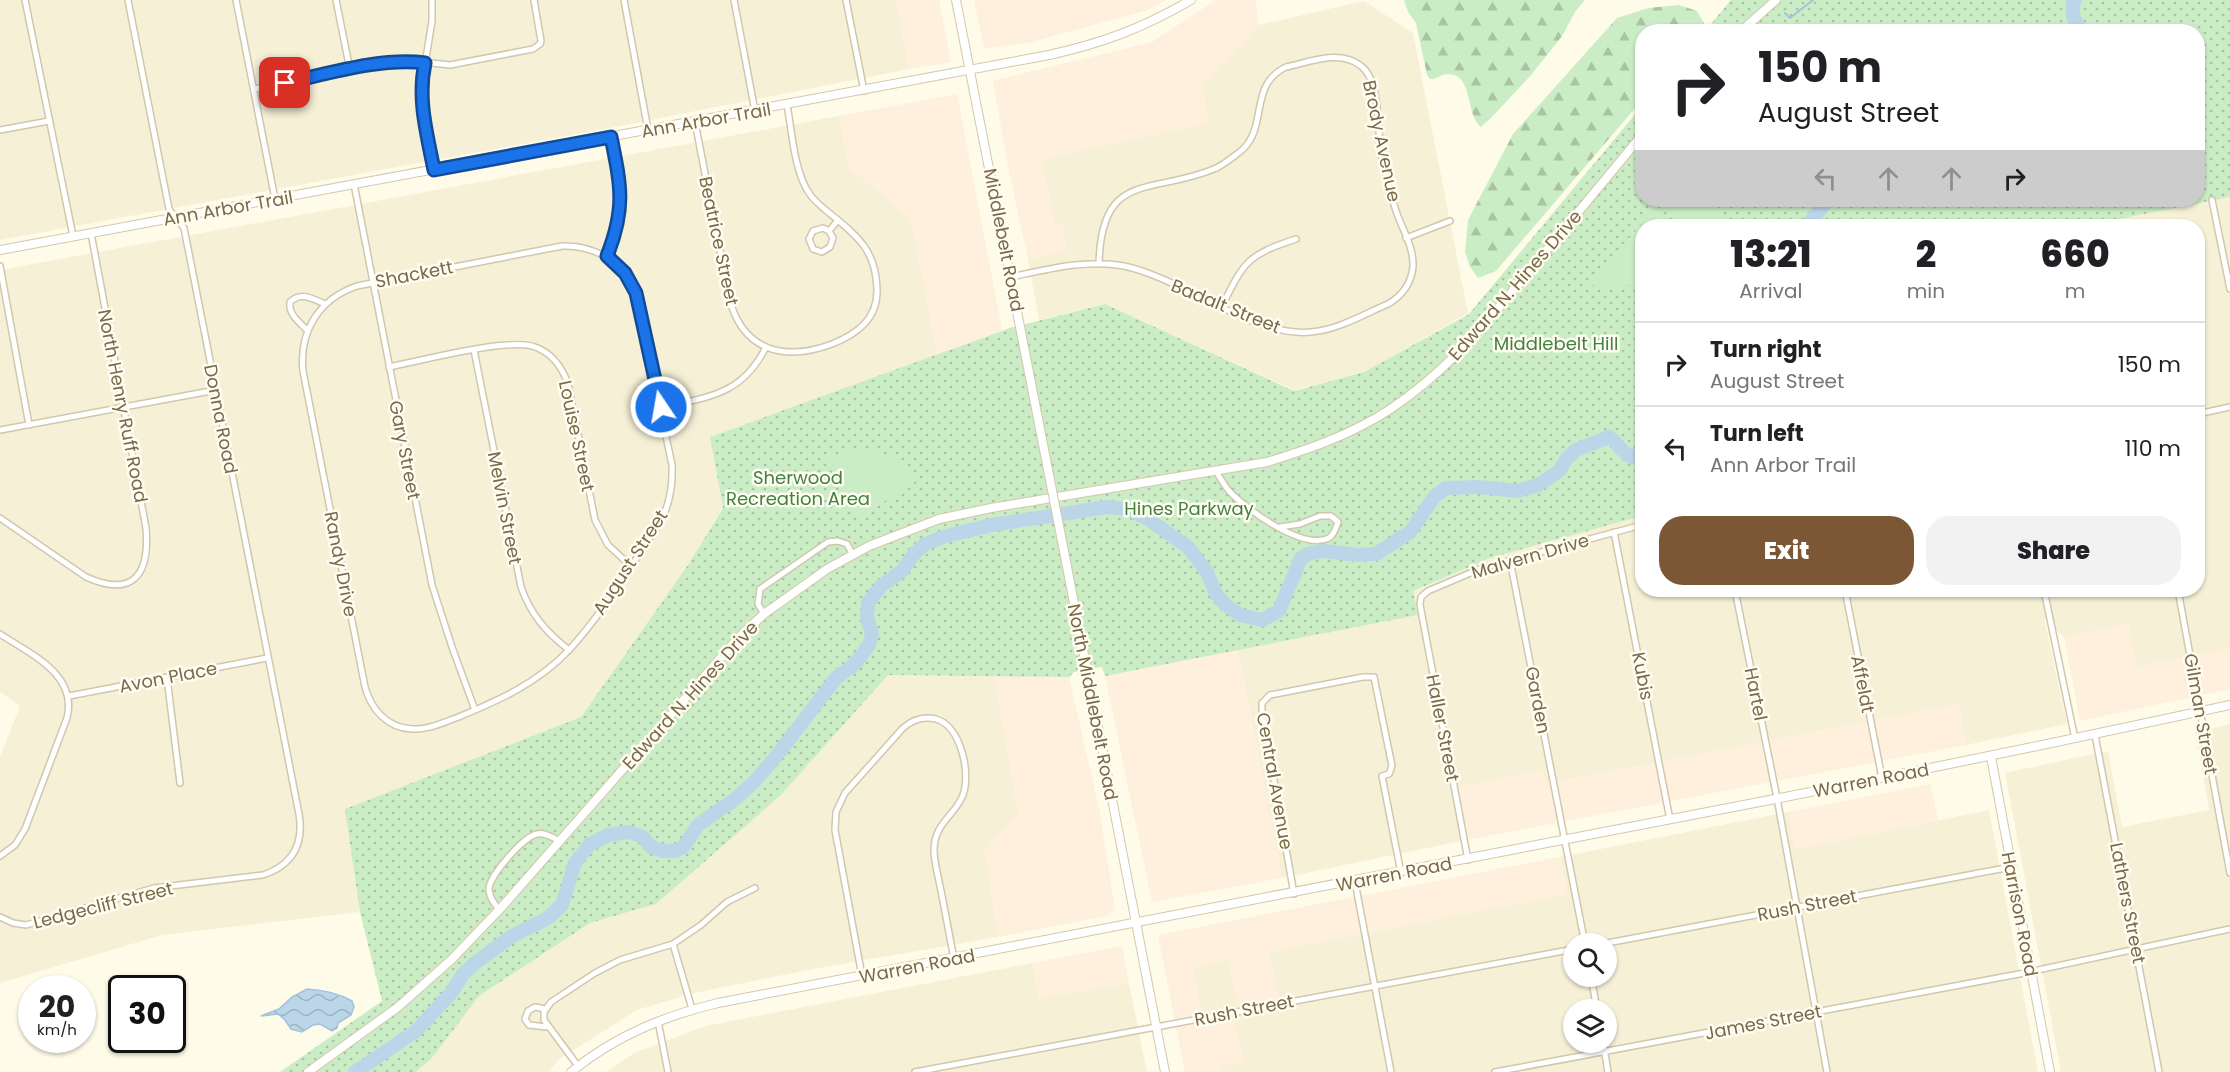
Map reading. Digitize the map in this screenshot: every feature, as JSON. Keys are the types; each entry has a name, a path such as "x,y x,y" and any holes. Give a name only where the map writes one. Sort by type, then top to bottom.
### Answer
{"street":[{"path":"25,0 73,236"},
{"name":"Donna Road","path":"128,0 169,209 184,228 299,814 301,830 299,842"},
{"path":"236,0 275,199"},
{"path":"336,0 350,70"},
{"path":"432,0 431,31 422,79 422,100 434,170"},
{"path":"254,89 394,62 450,65 533,48 540,44 541,36 534,0"},
{"path":"624,0 648,130"},
{"path":"734,0 755,111"},
{"path":"846,0 864,91"},
{"name":"Middlebelt Road","path":"956,0 1050,480"},
{"name":"Ann Arbor Trail","path":"0,250 971,71 1096,44 1150,23 1191,0"},
{"path":"1749,24 1776,0"},
{"name":"Brody Avenue","path":"1099,264 1103,226 1110,211 1122,198 1143,186 1203,173 1240,153 1251,137 1259,117 1263,90 1272,76 1286,67 1333,57 1357,62 1366,70 1371,80 1375,94 1378,132 1385,171 1406,238"},
{"path":"661,407 711,397 729,389 748,375 766,347 784,352 807,352 851,336 867,322 874,310 878,292 872,258 866,246 815,201 803,183 787,105"},
{"path":"0,130 49,120"},
{"name":"Beatrice Street","path":"696,122 731,305 744,330 766,347"},
{"path":"607,256 618,227 621,204 620,183 611,137"},
{"name":"Edward N. Hines Drive","path":"308,1072 415,993 451,960 560,841 716,660 764,614 800,587 853,555 909,529 956,515 1267,462 1306,450 1354,430 1387,411 1419,388 1468,345 1635,143"},
{"name":"Gary Street","path":"354,184 432,585 475,710"},
{"path":"2212,200 2230,289"},
{"path":"829,231 838,220"},
{"path":"1406,238 1450,222"},
{"path":"823,228 829,231 833,238 830,248 822,252 813,249 809,239 813,231 823,228"},
{"name":"North Henry Ruff Road","path":"0,518 86,577 97,582 118,586 129,584 143,568 147,542 91,233"},
{"name":"Badalt Street","path":"1011,276 1069,266 1099,264 1122,266 1144,272 1266,326 1310,333 1336,326 1388,304 1403,292 1410,279 1413,266 1412,252 1406,238"},
{"path":"1222,306 1238,273 1252,258 1268,248 1296,239"},
{"name":"Shackett","path":"308,398 302,361 307,330 325,304 347,289 562,246 585,248 607,256"},
{"name":"August Street","path":"389,721 406,729 421,729 475,710 525,686 550,668 569,650 590,624 660,523 671,494 672,465 661,407 636,293 625,273 607,256"},
{"path":"0,266 29,425"},
{"path":"307,330 292,314 290,302 295,297 303,296 325,304"},
{"name":"Louise Street","path":"389,367 511,343 525,344 544,351 559,365 568,384 595,520 608,545 631,566"},
{"name":"Melvin Street","path":"474,350 521,587 538,621 549,634 569,650"},
{"path":"0,430 216,390"},
{"name":"Randy Drive","path":"308,398 365,687 372,705 382,717 389,721"},
{"path":"2205,412 2230,407"},
{"path":"1216,471 1230,493 1267,520 1292,534 1315,541 1329,538 1334,533 1338,522 1331,516 1320,516 1300,524 1280,527"},
{"name":"North Middlebelt Road","path":"1050,480 1136,924"},
{"name":"Malvern Drive","path":"1421,597 1428,591 1473,570 1635,527"},
{"name":"Kubis","path":"1614,532 1670,820"},
{"path":"764,614 758,604 760,589 828,542 838,541 847,544 853,555"},
{"name":"Garden","path":"1510,560 1583,933"},
{"name":"Haller Street","path":"1421,597 1420,605 1468,860"},
{"name":"Hartel","path":"1736,597 1777,798 1827,1072"},
{"name":"Affeldt","path":"1846,597 1882,777"},
{"path":"2045,597 2075,739"},
{"name":"Gilman Street","path":"2179,597 2230,873"},
{"path":"0,634 57,674 69,696 67,718 25,829 15,845 0,856"},
{"name":"Avon Place","path":"69,696 267,658"},
{"name":"Central Avenue","path":"1294,894 1262,703 1270,696 1363,677 1374,677 1392,766 1389,774 1382,776 1401,873"},
{"path":"167,678 180,783"},
{"name":"Warren Road","path":"571,1072 616,1041 658,1021 692,1009 1991,757 2230,705"},
{"path":"862,976 834,818 844,793 908,724 921,718 943,722 957,736 964,770 964,791 960,802 939,828 934,848 954,959"},
{"name":"Lathers Street","path":"2096,735 2159,1072"},
{"name":"Harrison Road","path":"1991,757 2050,1072"},
{"path":"499,910 491,898 489,888 491,879 509,857 530,838 538,834 548,835 560,841"},
{"name":"Ledgecliff Street","path":"0,917 13,923 26,925 154,888 263,875 286,863 294,854 299,842"},
{"name":"Rush Street","path":"1617,941 2011,867"},
{"path":"1354,882 1391,1072"},
{"path":"578,1066 544,1020 546,1009 551,1002 606,967 673,944 701,925 727,902 755,888"},
{"path":"1136,924 1165,1072"},
{"name":"James Street","path":"1617,1050 2031,971 2230,928"},
{"path":"673,944 692,1009"},
{"name":"Rush Street","path":"915,1072 1563,951"},
{"path":"546,1009 535,1007 528,1011 525,1019 529,1025 547,1027"},
{"path":"658,1021 668,1072"},
{"name":"James Street","path":"1495,1072 1599,1053"},
{"path":"1604,1053 1608,1072"}],"shaded area":[{"path":"0,0 896,0 909,69 610,128 0,240"},
{"path":"896,0 939,0 951,62 909,69"},
{"path":"974,0 1166,0 1148,10 1028,43 984,48"},
{"path":"1216,0 1255,0 1259,25 1202,82 1208,123 1042,159 1055,225 1062,222 1066,251 1028,259 1008,167 993,81 1152,42"},
{"path":"1364,1 1413,33 1468,313 1364,372 1294,390 1105,304 1039,320 1028,259 1066,250 1062,222 1055,226 1042,159 1208,123 1202,82 1259,25"},
{"path":"957,94 1002,330 937,355 911,219 848,166 839,116"},
{"path":"839,116 848,166 911,219 937,355 710,437 723,507 688,565 581,717 346,809 360,912 162,935 27,975 18,975 18,978 0,983 0,757 20,706 0,692 0,270"},
{"path":"2230,197 2230,648 2137,667 2128,624 2064,637 2044,618 2067,724 1966,745 1959,704 1546,784 1543,770 1451,789 1461,841 1282,878 1238,650 1417,615 1413,591 1490,558 1635,518 1635,597 2205,597 2205,219 2119,219 2180,207 2205,207 2205,202"},
{"path":"2128,624 2137,667 2230,648 2230,689 2080,721 2064,637"},
{"path":"1238,650 1282,878 1152,902 1105,676"},
{"path":"888,675 994,676 1019,815 985,851 998,937 813,969 694,993 637,1010 561,1058 548,1072 416,1072 432,1058 479,996 590,923 656,904 780,796"},
{"path":"994,676 1069,677 1099,808 1115,909 1107,916 998,937 985,851 1018,814"},
{"path":"1959,704 1966,745 1461,841 1451,789 1543,770 1547,784"},
{"path":"2230,724 2230,1072 2061,1072 2005,773 2108,751 2122,827 2209,810 2195,732"},
{"path":"1930,784 1938,820 1795,849 1788,812"},
{"path":"1989,810 2038,1072 1221,1072 1220,1066 1235,1017 1203,1023 1193,967 1228,960 1238,1004 1278,997 1269,952 1567,894 1560,857 1788,812 1795,849"},
{"path":"1560,857 1567,894 1269,952 1278,997 1238,1004 1228,960 1193,967 1203,1023 1235,1017 1244,1063 1220,1066 1221,1072 1185,1072 1158,935"},
{"path":"1122,946 1129,983 1039,998 1032,963"},
{"path":"1032,963 1039,998 1129,983 1147,1072 606,1072 634,1053 705,1026"}],"green space":[{"path":"1404,0 1585,0 1575,12 1562,36 1532,74 1481,127 1473,114 1462,81 1448,74 1432,79 1427,75 1416,23 1408,12"},
{"name":"Hines Parkway","path":"1731,0 2230,0 2230,197 2205,202 2205,24 1711,24"},
{"path":"1679,5 1697,11 1704,23 1635,24 1635,108 1496,271 1478,278 1470,267 1465,252 1468,220 1513,134 1617,18 1648,8"},
{"name":"Hines Parkway","path":"1635,114 1635,207 2180,207 2119,219 1635,219 1635,518 1490,558 1413,591 1418,615 1105,676 1102,667 1074,672 1069,677 888,675 780,796 656,904 590,923 479,996 432,1058 416,1072 280,1072 382,1001 360,912 345,809 581,717 688,565 723,508 710,437 1010,328 1105,304 1294,391 1364,372 1469,314"},
{"path":"1664,207 1717,207 1726,219 1680,219"},
{"path":"1654,210 1665,219 1646,219"},
{"path":"1635,231 1635,283 1622,288 1587,285"},
{"path":"865,448 881,452 900,464 915,484 857,517 825,459 850,449"}],"water":[{"path":"307,989 330,992 352,1001 354,1007 351,1015 338,1023 337,1028 332,1031 320,1024 313,1025 302,1032 291,1029 278,1014 261,1016 279,1009 292,997"}],"waterway":[{"path":"1785,13 1790,18 1813,0"},
{"path":"2075,0 2073,17 2078,24"},
{"path":"1813,219 1822,207"},
{"path":"355,1072 416,1031 452,992 463,974 475,963 512,936 548,918 562,905 575,863 589,845 608,835 629,832 643,837 651,847 664,851 676,851 684,846 698,825 735,799 754,782 836,678 855,664 869,645 872,634 867,617 868,603 881,586 902,571 914,554 925,544 946,536 992,525 1108,507 1127,509 1148,519 1188,547 1207,572 1216,594 1226,605 1240,615 1262,620 1279,611 1301,558 1311,553 1325,551 1358,555 1376,554 1410,532 1435,496 1446,488 1479,487 1517,491 1538,485 1559,471 1567,458 1576,450 1609,437 1625,453 1631,457 1635,456"}],"route":[{"path":"285,83 394,62 425,63 422,79 423,113 434,170 611,137 620,183 621,204 618,227 607,256 625,273 636,293 661,407"}],"park label":[{"name":"Middlebelt Hill","path":"1556,343"},
{"name":"Sherwood Recreation Area","path":"798,487"}]}
